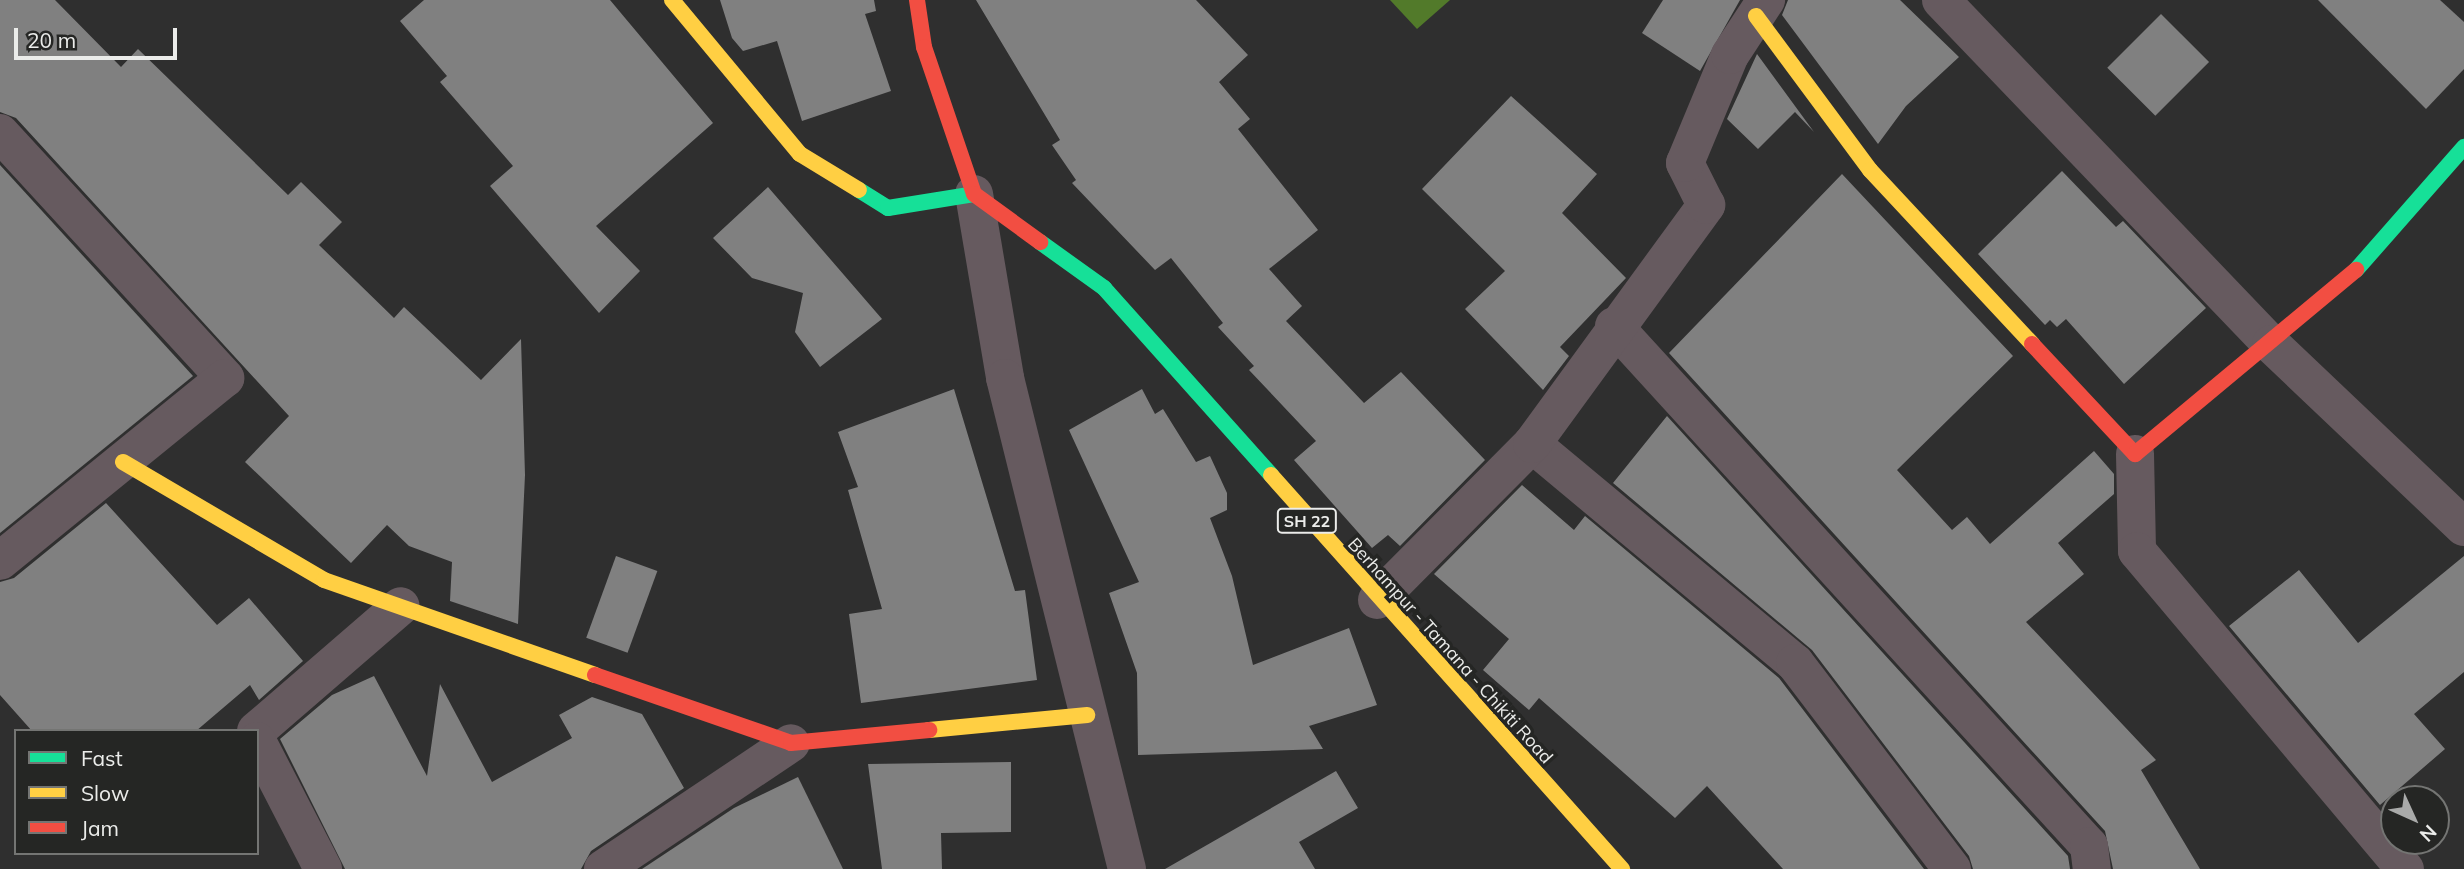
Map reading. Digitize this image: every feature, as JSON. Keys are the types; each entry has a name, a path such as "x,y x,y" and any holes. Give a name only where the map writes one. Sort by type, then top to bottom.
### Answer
{"street":[{"path":"672,0 800,153 888,208 974,194"},
{"path":"916,0 924,47 974,194 1005,378 1087,715 1113,861"},
{"path":"1941,0 2271,344 2464,527"},
{"path":"1377,600 1532,444 1614,326 1706,205 1685,163 1730,55 1761,8 1870,170 2135,454 2137,551 2405,869"},
{"path":"0,133 225,378 0,561"},
{"path":"2135,454 2343,285 2464,147"},
{"name":"Berhampur - Tamana - Chikiti Road","path":"974,194 1104,288 1609,865"},
{"path":"1614,326 2089,846 2092,869"},
{"path":"1532,444 1795,663 1952,869"},
{"path":"122,462 324,580 791,743 1087,715"},
{"path":"258,729 401,606"},
{"path":"603,869 791,743"},
{"path":"259,745 323,869"}],"shaded area":[{"path":"1390,0 1450,0 1417,29"}],"building":[{"path":"0,0 55,0 121,67 138,49 288,195 301,182 342,222 319,245 394,318 404,307 481,380 521,339 525,475 518,624 450,601 452,562 409,546 387,525 351,563 245,462 289,416 16,118 0,112"},
{"path":"424,0 610,0 713,123 596,226 640,271 599,313 490,186 513,166 440,82 447,76 400,21"},
{"path":"720,0 874,0 876,11 865,14 891,91 802,121 777,41 743,51 732,38"},
{"path":"976,0 1196,0 1248,55 1219,82 1250,119 1238,129 1318,230 1269,269 1302,306 1286,321 1364,403 1401,372 1485,460 1400,546 1388,535 1372,548 1294,460 1316,441 1249,370 1254,366 1218,327 1223,323 1171,258 1155,270 1072,183 1076,180 1052,145 1060,140"},
{"path":"1663,0 1740,0 1700,71 1642,33"},
{"path":"1788,0 1900,0 1959,57 1906,106 1878,144 1782,15"},
{"path":"2318,0 2440,0 2464,22 2464,69 2426,109"},
{"path":"2161,14 2209,62 2155,116 2107,68"},
{"path":"1757,54 1814,132 1795,112 1758,149 1727,119"},
{"path":"1511,96 1597,174 1562,213 1626,278 1560,347 1569,356 1543,390 1465,309 1505,271 1422,189"},
{"path":"0,165 193,376 0,533"},
{"path":"2062,171 2116,227 2123,221 2206,308 2124,384 2066,319 2057,327 2050,320 2045,325 1978,254"},
{"path":"1842,174 2013,356 1897,470 1952,530 1967,517 1990,544 2094,451 2114,474 2114,494 2058,543 2084,574 2026,622 2156,760 2141,770 2200,869 2113,869 2105,831 1669,353"},
{"path":"768,187 882,319 820,367 795,332 803,293 752,278 713,238"},
{"path":"954,389 1015,591 1025,590 1037,680 861,703 849,614 882,609 848,490 858,487 838,432"},
{"path":"1142,389 1155,414 1163,409 1196,462 1210,456 1227,493 1227,510 1210,518 1232,576 1253,665 1349,628 1377,705 1309,726 1323,749 1138,755 1137,673 1109,593 1139,582 1069,430"},
{"path":"1667,416 2068,856 2070,869 1973,869 1969,856 1812,650 1613,483"},
{"path":"1522,485 1574,530 1585,516 1779,678 1924,869 1783,869 1707,786 1675,818 1539,698 1529,710 1483,670 1509,639 1434,574"},
{"path":"106,503 217,625 249,598 303,661 259,700 250,685 198,729 30,729 0,695 0,582 14,578"},
{"path":"616,556 657,571 628,653 586,638"},
{"path":"2464,556 2464,672 2414,714 2445,749 2403,785 2380,785 2380,805 2229,626 2299,570 2358,643"},
{"path":"374,676 427,776 440,684 492,782 572,738 559,715 592,697 642,714 684,788 591,851 581,869 345,869 280,739 332,695"},
{"path":"1011,762 1011,832 941,833 942,869 882,869 868,764"},
{"path":"1336,771 1358,808 1299,842 1315,869 1165,869"},
{"path":"798,777 843,869 642,869 734,808"}],"traffic: fast":[{"path":"2356,270 2464,147"},
{"path":"859,190 888,208 974,194"},
{"path":"1040,242 1104,288 1271,475"}],"traffic: slow":[{"path":"672,0 800,154 859,190"},
{"path":"1756,16 1870,170 2032,344"},
{"path":"123,462 324,580 595,675"},
{"path":"1271,475 1622,869"},
{"path":"929,730 1087,715"}],"traffic: jam":[{"path":"917,0 924,47 974,194 1040,242"},
{"path":"2032,344 2135,454 2356,270"},
{"path":"595,675 791,743 929,730"}]}
